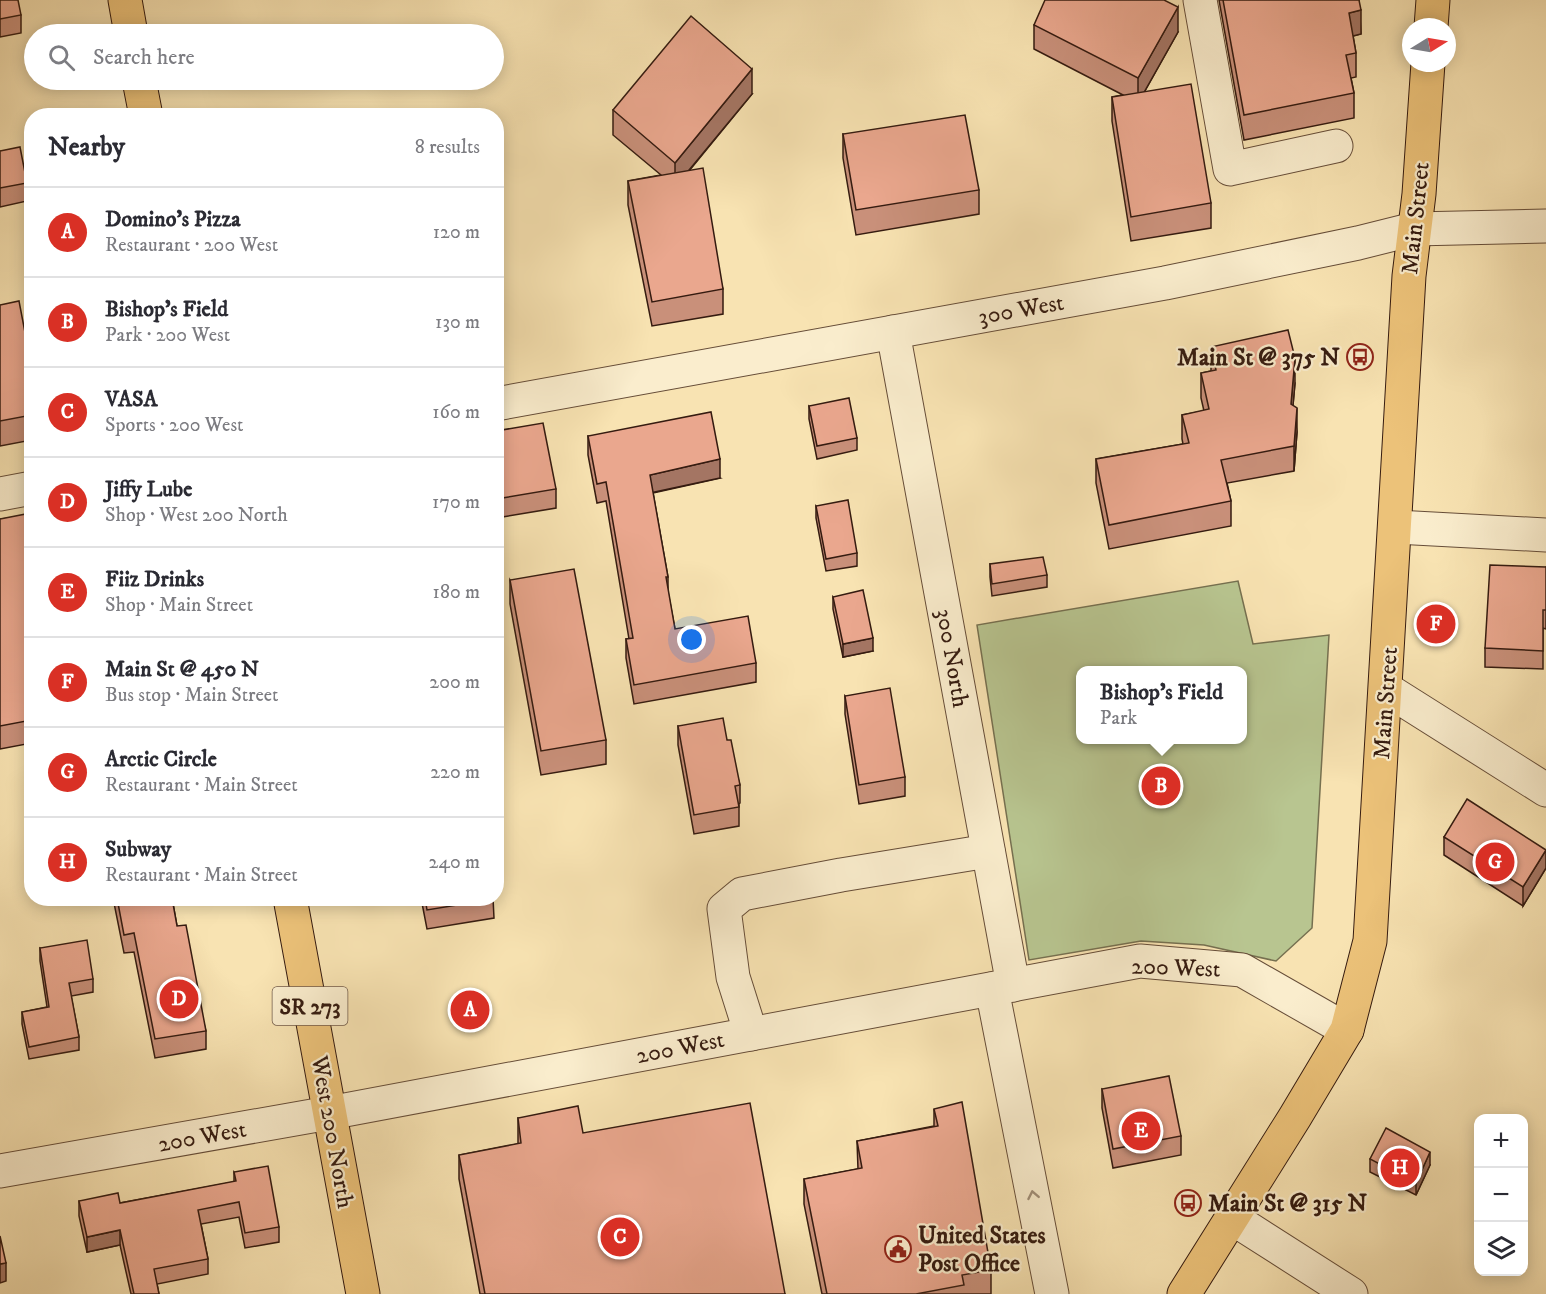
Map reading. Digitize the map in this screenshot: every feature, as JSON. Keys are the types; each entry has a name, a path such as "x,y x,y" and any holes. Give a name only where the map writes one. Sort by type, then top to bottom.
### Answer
{"main road":[{"path":"125,0 129,24"},
{"path":"1432,18 1433,0"},
{"name":"Main Street","path":"1184,1294 1347,1030 1370,941 1409,276 1419,194 1427,72"},
{"path":"141,90 144,108"},
{"name":"West 200 North","path":"291,906 363,1294"}],"street":[{"path":"1200,0 1230,169 1336,146"},
{"name":"300 West","path":"504,403 1165,283 1358,243 1414,229 1546,226"},
{"name":"300 North","path":"893,332 988,851 1002,987 1052,1294"},
{"path":"0,494 24,490"},
{"path":"1396,527 1546,535"},
{"path":"1386,689 1546,790"},
{"path":"751,1034 733,976 724,909 742,894 988,851"},
{"name":"200 West","path":"0,1171 329,1113 1140,961 1242,970 1347,1030"},
{"path":"1232,1218 1351,1294"}],"green space":[{"path":"1238,581 1253,644 1329,635 1312,928 1276,961 1204,945 1141,941 1029,960 977,625"}],"building":[{"path":"0,0 18,0 21,15 0,19"},
{"path":"1045,0 1164,0 1178,7 1138,78 1034,25"},
{"path":"1223,0 1359,0 1361,10 1349,13 1356,53 1346,55 1354,93 1244,115"},
{"path":"691,16 752,69 675,163 613,110"},
{"path":"1191,84 1211,203 1131,217 1112,97"},
{"path":"965,115 979,190 856,210 843,134"},
{"path":"20,147 24,184 0,188 0,151"},
{"path":"703,168 723,289 652,302 628,181"},
{"path":"19,301 24,327 24,416 0,421 0,305"},
{"path":"1288,330 1295,358 1291,404 1297,408 1294,446 1221,460 1231,501 1109,525 1096,459 1189,443 1182,415 1209,409 1201,373 1216,370 1211,347"},
{"path":"849,398 857,438 817,446 809,406"},
{"path":"711,412 720,459 650,475 675,629 748,616 756,663 634,685 626,639 633,638 606,482 597,484 588,436"},
{"path":"543,423 556,489 504,498 504,430"},
{"path":"848,500 857,553 826,559 816,506"},
{"path":"24,514 24,722 0,726 0,519"},
{"path":"1043,557 1047,575 992,584 990,564"},
{"path":"1490,565 1546,567 1543,651 1485,648"},
{"path":"574,569 606,740 541,751 510,580"},
{"path":"863,590 873,638 843,644 833,597"},
{"path":"890,688 905,777 859,785 845,696"},
{"path":"723,718 727,740 731,740 740,785 735,786 739,807 694,815 678,726"},
{"path":"1467,799 1546,850 1523,887 1444,837"},
{"path":"119,906 173,906 177,926 186,925 206,1031 155,1039 134,933 124,935"},
{"path":"426,906 451,906 427,910"},
{"path":"87,940 93,979 69,983 79,1037 29,1047 22,1012 49,1007 40,948"},
{"path":"1169,1076 1181,1136 1113,1149 1102,1089"},
{"name":"United States Post Office","path":"962,1102 991,1270 962,1275 964,1285 916,1294 827,1294 804,1179 862,1168 857,1141 938,1126 934,1109"},
{"path":"750,1103 785,1294 485,1294 459,1155 521,1143 518,1118 578,1106 583,1133"},
{"path":"1386,1128 1430,1152 1416,1183 1370,1159"},
{"path":"268,1166 279,1227 245,1233 239,1202 198,1210 208,1259 154,1269 159,1294 134,1294 120,1230 87,1237 79,1201 118,1193 120,1203 236,1181 234,1172"},
{"path":"0,1236 6,1263 0,1264"}],"place":[{"name":"Main St @ 375 N","path":"1360,357"},
{"name":"Main St @ 450 N","path":"1436,624"},
{"name":"Bishop's Field","path":"1161,786"},
{"name":"Arctic Circle","path":"1495,862"},
{"name":"Jiffy Lube","path":"179,999"},
{"name":"Domino's Pizza","path":"470,1010"},
{"name":"Fiiz Drinks","path":"1141,1131"},
{"name":"Subway","path":"1400,1168"},
{"name":"Main St @ 315 N","path":"1188,1203"},
{"name":"VASA","path":"620,1237"},
{"name":"United States Post Office","path":"898,1249"}]}
